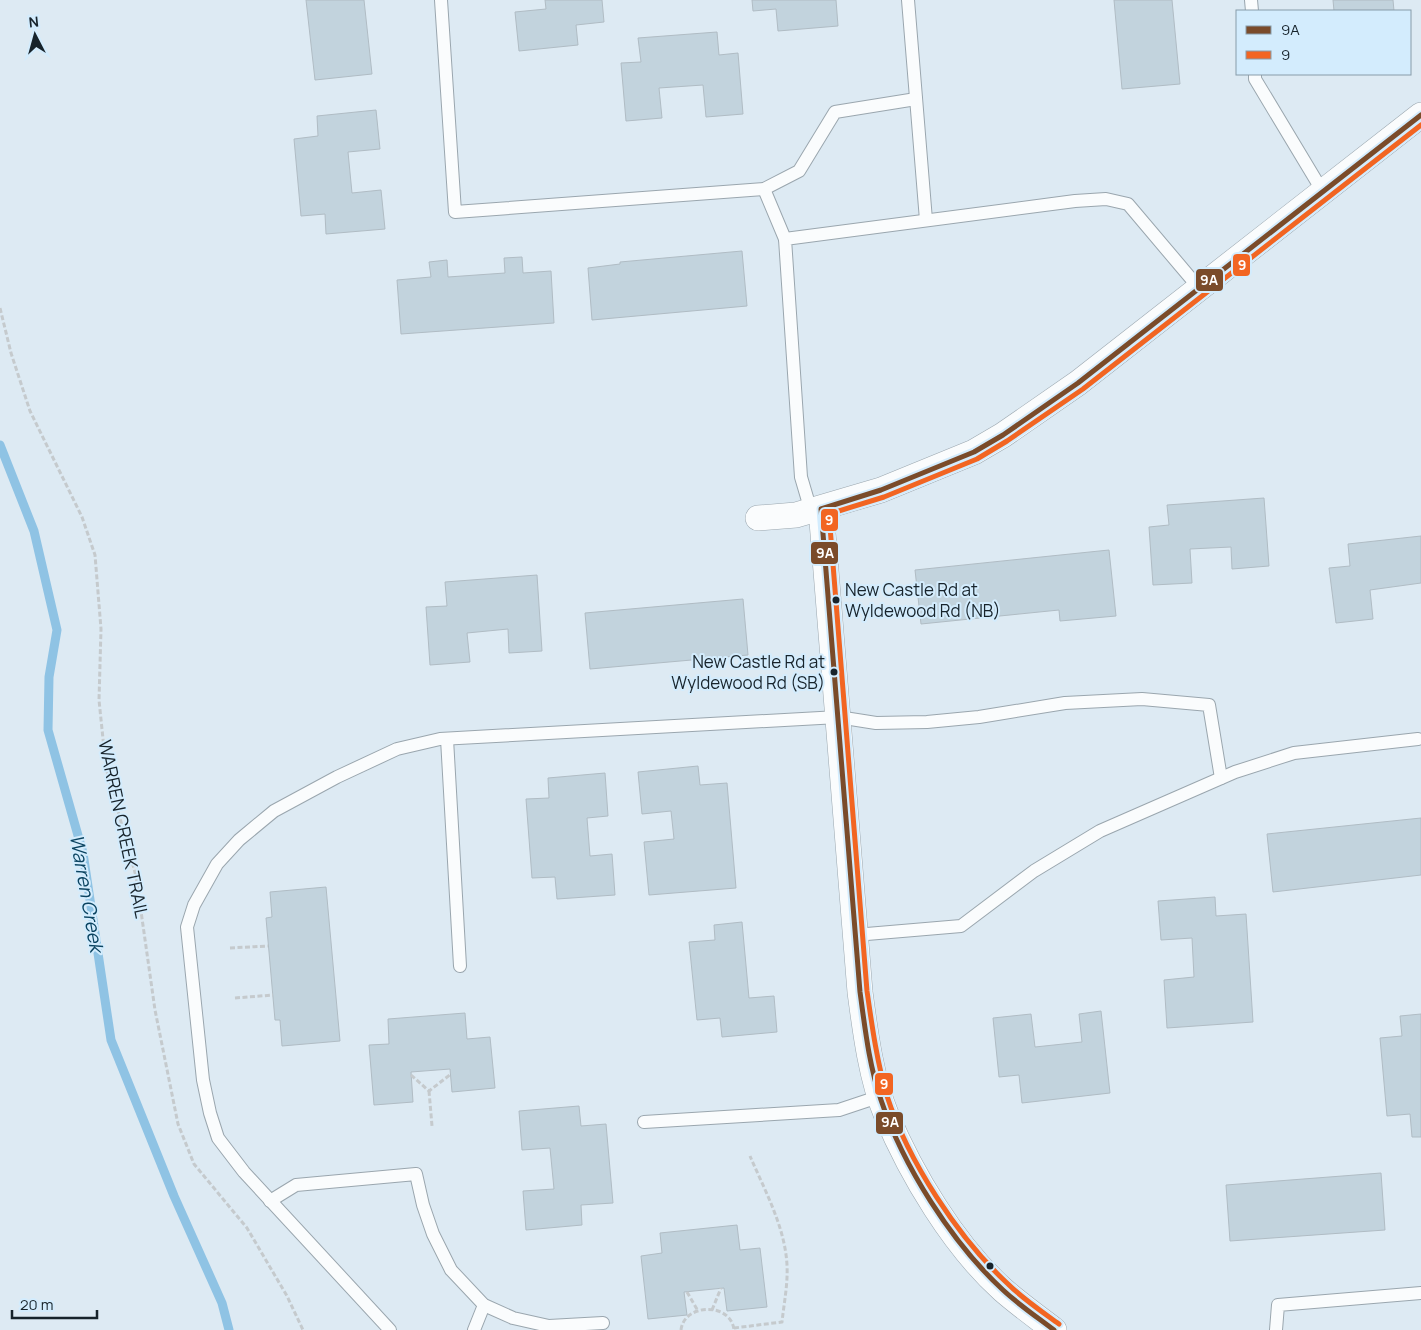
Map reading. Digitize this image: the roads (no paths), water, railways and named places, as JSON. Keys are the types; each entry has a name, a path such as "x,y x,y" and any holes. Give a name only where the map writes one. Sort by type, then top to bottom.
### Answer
{"street":[{"path":"758,518 796,515 881,490 974,452 1003,435 1078,383 1421,115"},
{"path":"816,510 838,716 864,1026 881,1096 886,1113 919,1184 965,1249 1002,1289 1054,1330"}],"lane":[{"path":"441,0 455,212 764,189 799,171 835,112 916,99"},
{"path":"908,0 926,220"},
{"path":"1255,75 1255,78 1323,192"},
{"path":"764,189 785,240 801,476 816,510"},
{"path":"785,240 926,220 1075,201 1106,199 1128,204 1199,288"},
{"path":"390,1330 244,1172 218,1138 210,1113 203,1080 188,927 194,905 217,864 239,840 274,810 329,781 398,749 447,739 838,716 876,724 927,722 980,717 1065,703 1142,699 1209,705 1221,778"},
{"path":"447,739 460,966"},
{"path":"855,935 961,926 1034,871 1100,831 1221,778 1294,753 1418,739"},
{"path":"644,1122 839,1110 881,1096"},
{"path":"270,1201 296,1185 416,1174 423,1205 433,1234 451,1270 484,1304 513,1318 549,1326 603,1322"},
{"path":"1276,1330 1278,1305 1421,1292"},
{"path":"474,1330 484,1304"}],"waterway":[{"name":"Warren Creek","path":"0,445 34,531 57,630 49,677 48,730 83,853 111,1040 174,1196 222,1303 229,1330"}],"place":[{"name":"New Castle Rd at Wyldewood Rd (NB)","path":"836,600"},
{"name":"New Castle Rd at Wyldewood Rd (SB)","path":"834,672"}]}
